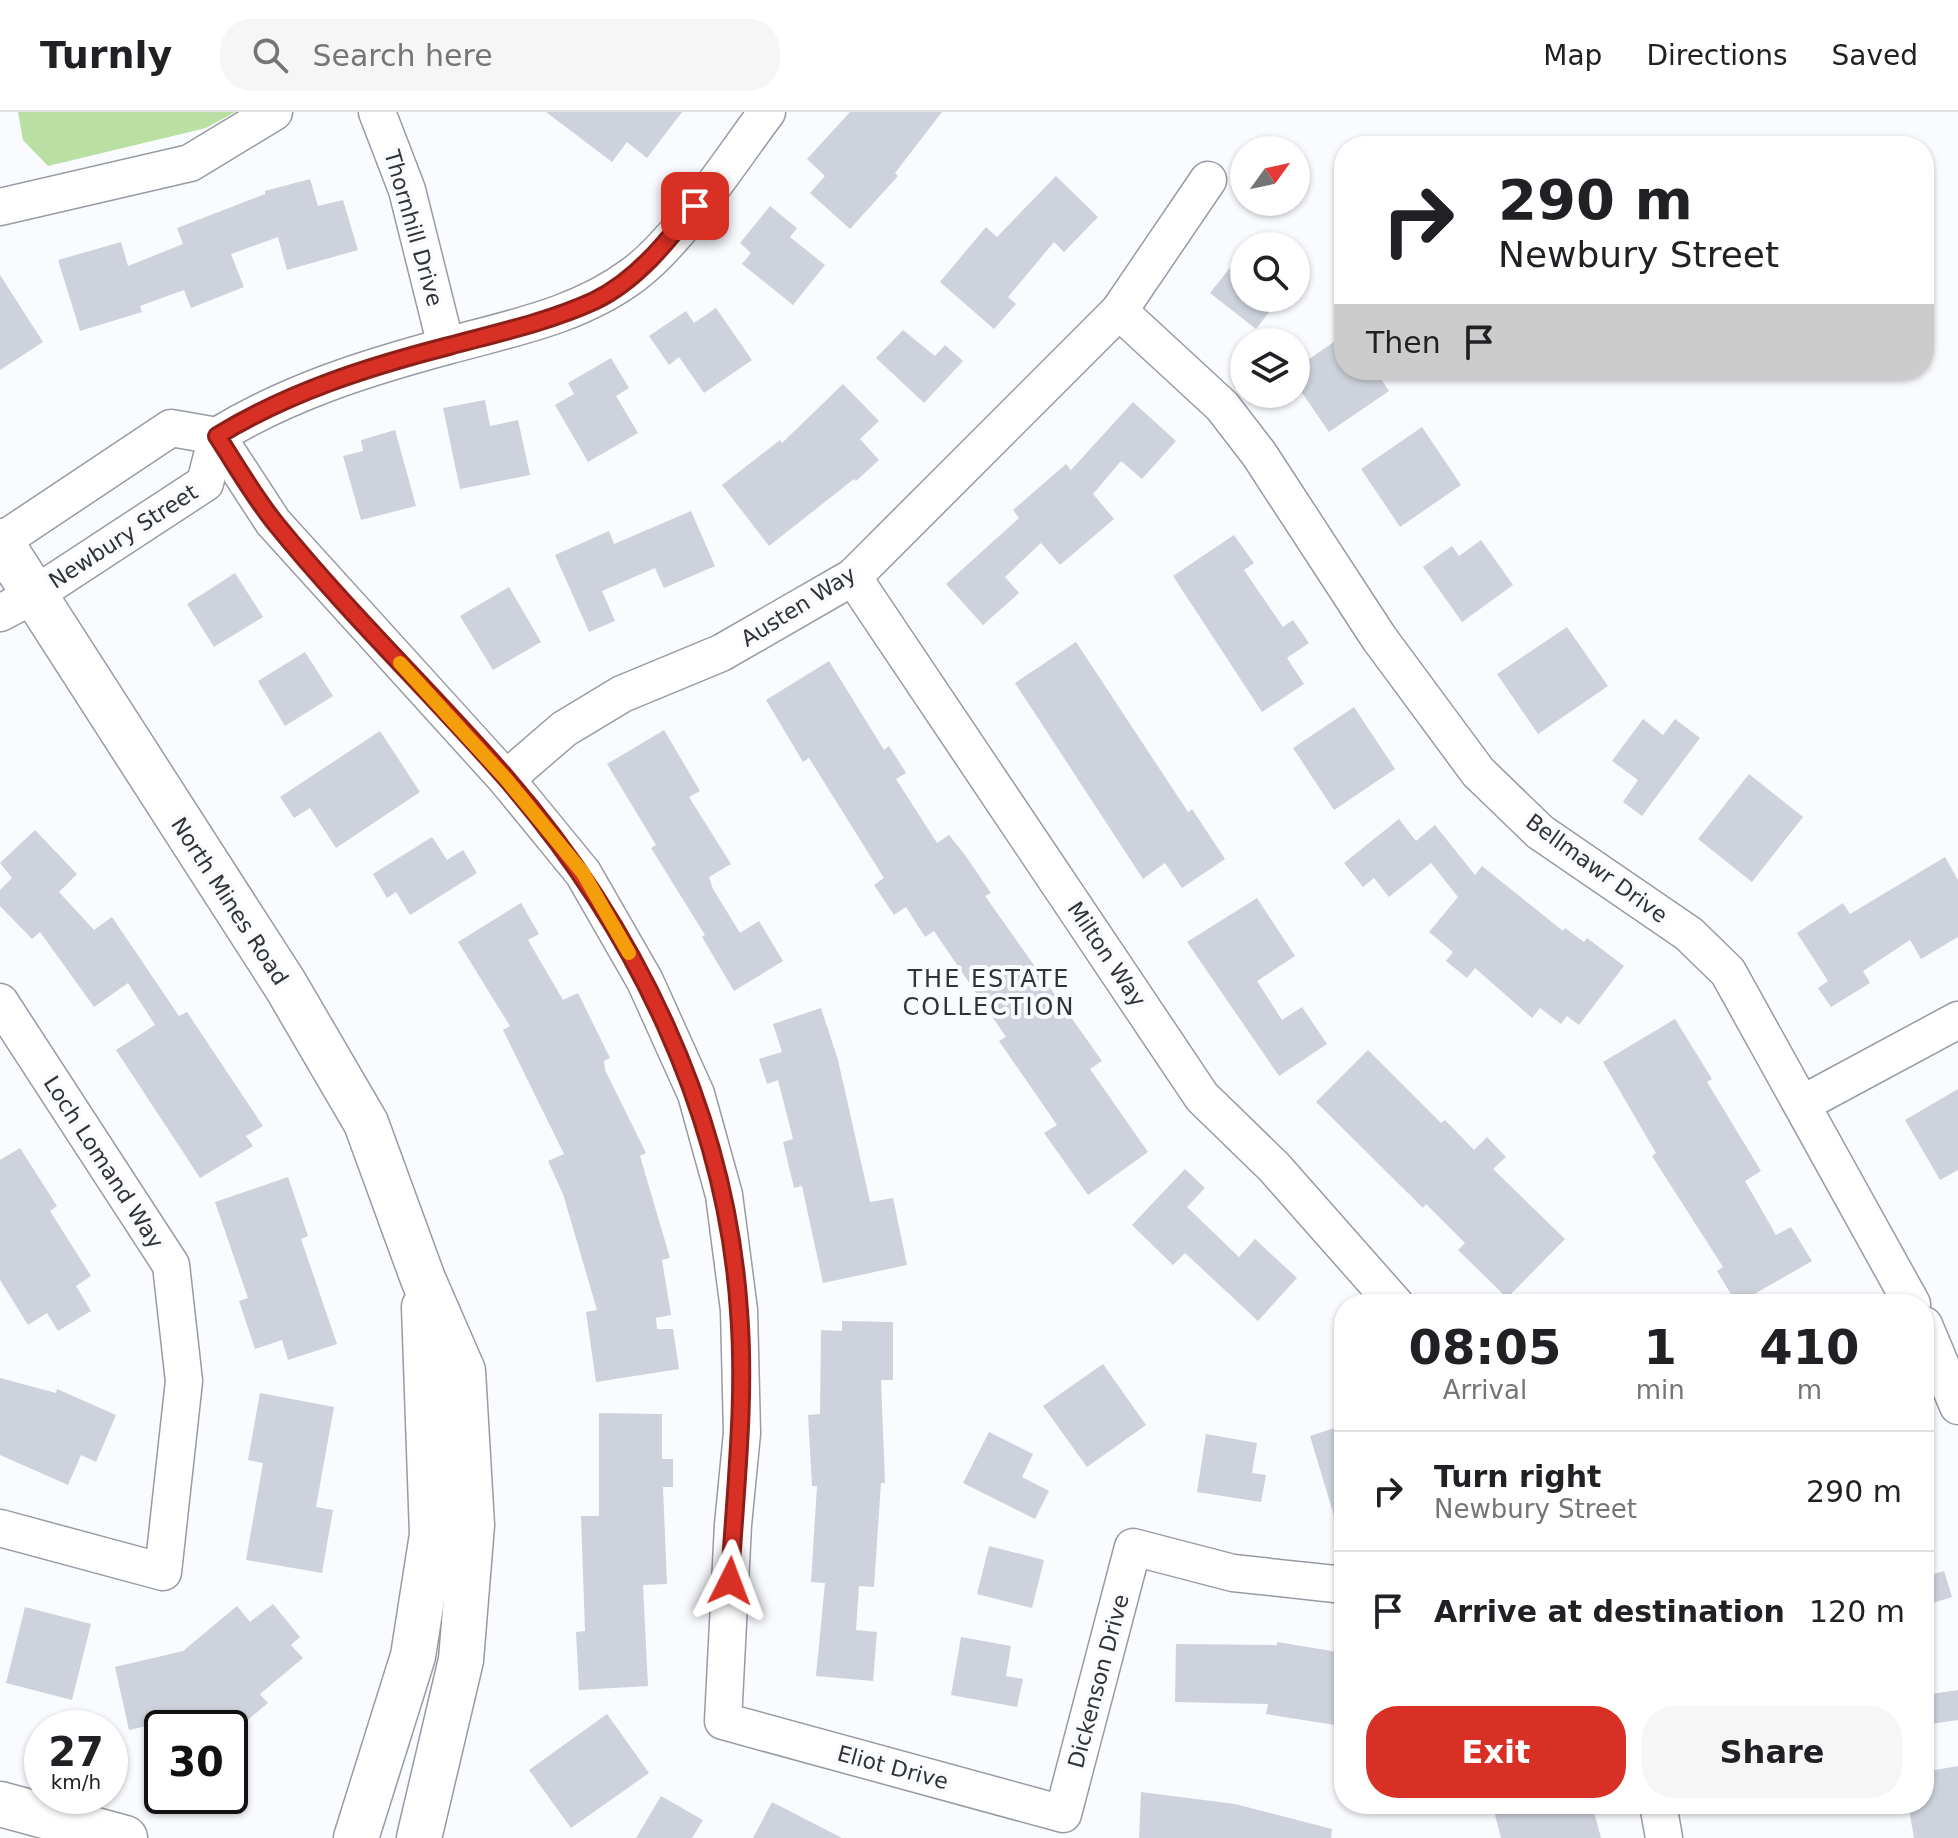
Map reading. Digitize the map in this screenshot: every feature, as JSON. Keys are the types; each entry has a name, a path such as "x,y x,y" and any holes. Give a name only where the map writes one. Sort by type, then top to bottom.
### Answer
{"main road":[{"name":"North Mines Road","path":"0,542 17,604 286,986 366,1123 423,1279 463,1371 472,1525 461,1660 419,1838"},
{"name":"North Mines Road","path":"356,1838 413,1656 432,1535 423,1279"},
{"path":"0,1804 125,1838"}],"street":[{"path":"0,207 190,163 274,112"},
{"name":"Thornhill Drive","path":"377,112 407,190 446,346"},
{"path":"0,542 171,428 217,436 264,407 338,378 529,325 596,300 635,273 677,229 767,112"},
{"name":"Austen Way","path":"506,779 564,729 611,701 721,653 853,577 1119,311 1208,180"},
{"name":"Bellmawr Drive","path":"1119,311 1222,406 1259,454 1379,638 1478,772 1540,832 1689,934 1728,972 1906,1294"},
{"path":"217,436 273,522 506,779"},
{"name":"Newbury Street","path":"17,604 205,483 217,436"},
{"name":"Milton Way","path":"853,577 1202,1097 1274,1167 1386,1294"},
{"name":"Eliot Drive","path":"506,779 583,873 645,981 696,1094 724,1195 739,1310 742,1433 733,1525 723,1721 1063,1814"},
{"name":"Loch Lomand Way","path":"0,1002 171,1265 184,1381 163,1572 0,1528"},
{"path":"1802,1104 1958,1020"},
{"path":"1934,1349 1958,1406"},
{"name":"Dickenson Drive","path":"1063,1814 1133,1547 1233,1573 1334,1584"},
{"path":"1660,1814 1664,1838"}],"green space":[{"path":"18,112 235,112 206,128 48,166 23,140"}],"building":[{"path":"546,112 682,112 647,158 627,142 612,162"},
{"path":"850,112 942,112 895,173 898,176 850,229 810,193 825,176 807,159"},
{"path":"1056,176 1098,217 1064,252 1054,242 1008,297 1016,304 994,329 940,282 986,227 997,237"},
{"path":"310,179 318,206 343,200 358,250 287,270 278,237 231,254 244,287 191,308 184,290 140,306 142,312 80,331 58,260 121,242 128,266 183,244 177,228 265,194 265,191"},
{"path":"770,206 797,228 790,237 825,265 793,305 742,264 751,253 740,243"},
{"path":"1230,268 1230,309 1210,293"},
{"path":"0,275 43,342 0,370"},
{"path":"716,308 752,360 704,393 679,357 669,365 649,336 686,311 694,323"},
{"path":"1234,312 1269,312 1255,328"},
{"path":"903,330 935,356 945,345 963,361 924,403 876,358"},
{"path":"1334,342 1334,380 1382,380 1389,391 1329,432 1310,404 1310,358"},
{"path":"611,358 629,388 616,396 638,433 588,462 555,405 574,394 568,383"},
{"path":"843,384 879,421 860,439 879,460 769,546 722,485 780,440 782,443"},
{"path":"485,400 490,426 518,420 530,475 460,489 443,408"},
{"path":"1133,402 1176,441 1142,479 1121,461 1093,494 1114,519 1060,565 1041,543 1005,577 1019,593 983,625 946,584 1019,518 1013,510 1066,464 1071,470"},
{"path":"1422,427 1461,485 1400,527 1361,469"},
{"path":"395,430 416,506 361,520 343,456 363,451 361,440"},
{"path":"691,511 715,566 664,588 655,568 602,591 615,621 589,632 555,555 609,531 614,544"},
{"path":"1234,535 1254,563 1244,570 1283,627 1293,620 1309,643 1287,658 1304,684 1262,712 1173,576"},
{"path":"1481,540 1513,585 1462,622 1423,567 1452,546 1459,556"},
{"path":"235,573 263,617 214,647 187,604"},
{"path":"509,587 541,642 493,670 460,616"},
{"path":"1567,627 1608,686 1538,734 1497,674"},
{"path":"1076,642 1188,812 1192,809 1225,859 1182,888 1165,863 1143,879 1015,683"},
{"path":"305,652 333,696 285,726 258,681"},
{"path":"829,661 884,750 889,746 906,773 896,779 937,843 949,835 965,855 991,893 985,896 1102,1061 1090,1069 1148,1152 1088,1195 1044,1133 1057,1125 999,1041 1006,1037 934,931 925,937 906,907 894,915 874,885 884,878 809,758 803,762 766,700"},
{"path":"1354,707 1395,769 1334,810 1293,748"},
{"path":"1643,719 1663,735 1675,719 1700,738 1642,816 1623,802 1638,780 1612,761"},
{"path":"664,730 700,791 689,797 731,864 709,877 713,889 740,933 759,921 783,961 734,991 702,937 705,935 651,848 656,845 607,764"},
{"path":"380,731 420,792 336,848 310,808 294,818 280,797"},
{"path":"1749,774 1803,817 1752,882 1698,839"},
{"path":"1399,819 1416,841 1435,825 1475,875 1482,866 1563,931 1565,928 1584,942 1587,938 1624,966 1579,1025 1567,1016 1561,1024 1540,1008 1532,1018 1475,968 1467,978 1446,961 1453,952 1429,932 1458,897 1431,863 1389,897 1374,878 1363,887 1344,863"},
{"path":"35,830 77,874 59,892 94,930 112,917 179,1016 187,1012 263,1126 246,1136 253,1146 200,1178 116,1050 155,1025 128,983 94,1007 40,932 32,939 0,906 0,890 12,878 0,863"},
{"path":"432,837 447,860 463,850 477,873 410,915 396,892 387,898 373,874"},
{"path":"1945,857 1958,880 1958,937 1921,959 1910,940 1863,971 1870,983 1831,1007 1818,988 1828,981 1797,933 1843,903 1850,914"},
{"path":"1257,898 1295,956 1257,981 1282,1020 1302,1007 1327,1044 1279,1076 1187,942"},
{"path":"521,903 539,934 528,940 563,1000 578,993 610,1058 604,1061 605,1070 646,1153 640,1156 670,1258 662,1260 671,1315 656,1318 657,1329 673,1329 679,1369 596,1382 586,1312 597,1310 563,1194 548,1161 564,1154 503,1030 510,1026 458,942"},
{"path":"821,1008 838,1060 870,1202 893,1198 907,1265 823,1283 802,1186 794,1188 783,1142 793,1139 778,1080 767,1084 759,1059 782,1052 773,1024"},
{"path":"1675,1019 1712,1079 1707,1082 1761,1171 1745,1181 1776,1235 1791,1227 1812,1261 1754,1294 1731,1294 1717,1271 1723,1267 1652,1156 1656,1153 1603,1062"},
{"path":"1368,1050 1441,1123 1445,1120 1474,1150 1487,1137 1506,1157 1493,1169 1565,1239 1511,1294 1503,1294 1458,1250 1465,1243 1426,1204 1423,1208 1316,1102"},
{"path":"1958,1089 1958,1170 1940,1180 1905,1120"},
{"path":"20,1148 57,1206 50,1211 91,1276 76,1286 91,1311 58,1331 47,1313 28,1325 0,1280 0,1160"},
{"path":"1185,1169 1205,1188 1187,1207 1239,1257 1255,1239 1297,1278 1258,1321 1185,1253 1173,1265 1132,1225"},
{"path":"288,1177 308,1236 301,1239 337,1344 288,1360 282,1340 255,1349 239,1301 248,1298 215,1202"},
{"path":"842,1321 893,1322 893,1380 881,1380 885,1483 881,1483 874,1587 859,1586 856,1630 877,1632 873,1681 816,1676 825,1583 811,1582 817,1486 812,1486 808,1415 820,1414 821,1330 842,1331"},
{"path":"1103,1364 1146,1425 1087,1467 1043,1406"},
{"path":"0,1378 56,1393 57,1389 116,1415 96,1462 81,1455 68,1485 0,1455"},
{"path":"260,1393 334,1407 316,1507 333,1510 322,1573 246,1560 263,1463 248,1460"},
{"path":"599,1413 662,1414 662,1459 673,1459 673,1487 663,1487 667,1584 643,1585 648,1686 579,1690 576,1632 585,1631 581,1516 599,1516"},
{"path":"1334,1428 1334,1516 1310,1436"},
{"path":"989,1432 1033,1454 1022,1477 1049,1491 1035,1519 963,1483"},
{"path":"1206,1434 1257,1443 1252,1473 1266,1475 1261,1502 1197,1492"},
{"path":"989,1546 1044,1560 1032,1608 977,1594"},
{"path":"1944,1571 1952,1597 1934,1603 1934,1574"},
{"path":"273,1604 300,1637 291,1645 303,1658 260,1694 268,1703 248,1720 248,1710 144,1710 144,1727 129,1730 128,1710 125,1710 115,1667 183,1651 237,1606 250,1622"},
{"path":"25,1607 91,1624 72,1700 6,1683"},
{"path":"961,1637 1011,1646 1006,1676 1023,1679 1017,1707 951,1695"},
{"path":"1277,1642 1334,1651 1334,1725 1266,1714 1268,1704 1175,1702 1176,1644 1277,1645"},
{"path":"1958,1690 1958,1720 1934,1724 1934,1694"},
{"path":"607,1714 649,1773 571,1828 529,1770"},
{"path":"1958,1766 1958,1838 1914,1838 1910,1814 1934,1814 1934,1770"},
{"path":"1141,1792 1235,1804 1332,1829 1331,1838 1139,1838"},
{"path":"661,1796 703,1820 692,1838 636,1838"},
{"path":"772,1802 842,1838 753,1838"},
{"path":"1495,1814 1595,1814 1601,1838 1501,1838"}],"slow traffic":[{"path":"400,663 506,779 583,873 629,953"}],"district":[{"name":"THE ESTATE COLLECTION","path":"989,993"}],"route":[{"path":"695,206 635,273 596,300 529,325 338,378 264,407 217,436 273,522 506,779 583,873 645,981 696,1094 724,1195 739,1310 742,1433 730,1581"}]}
